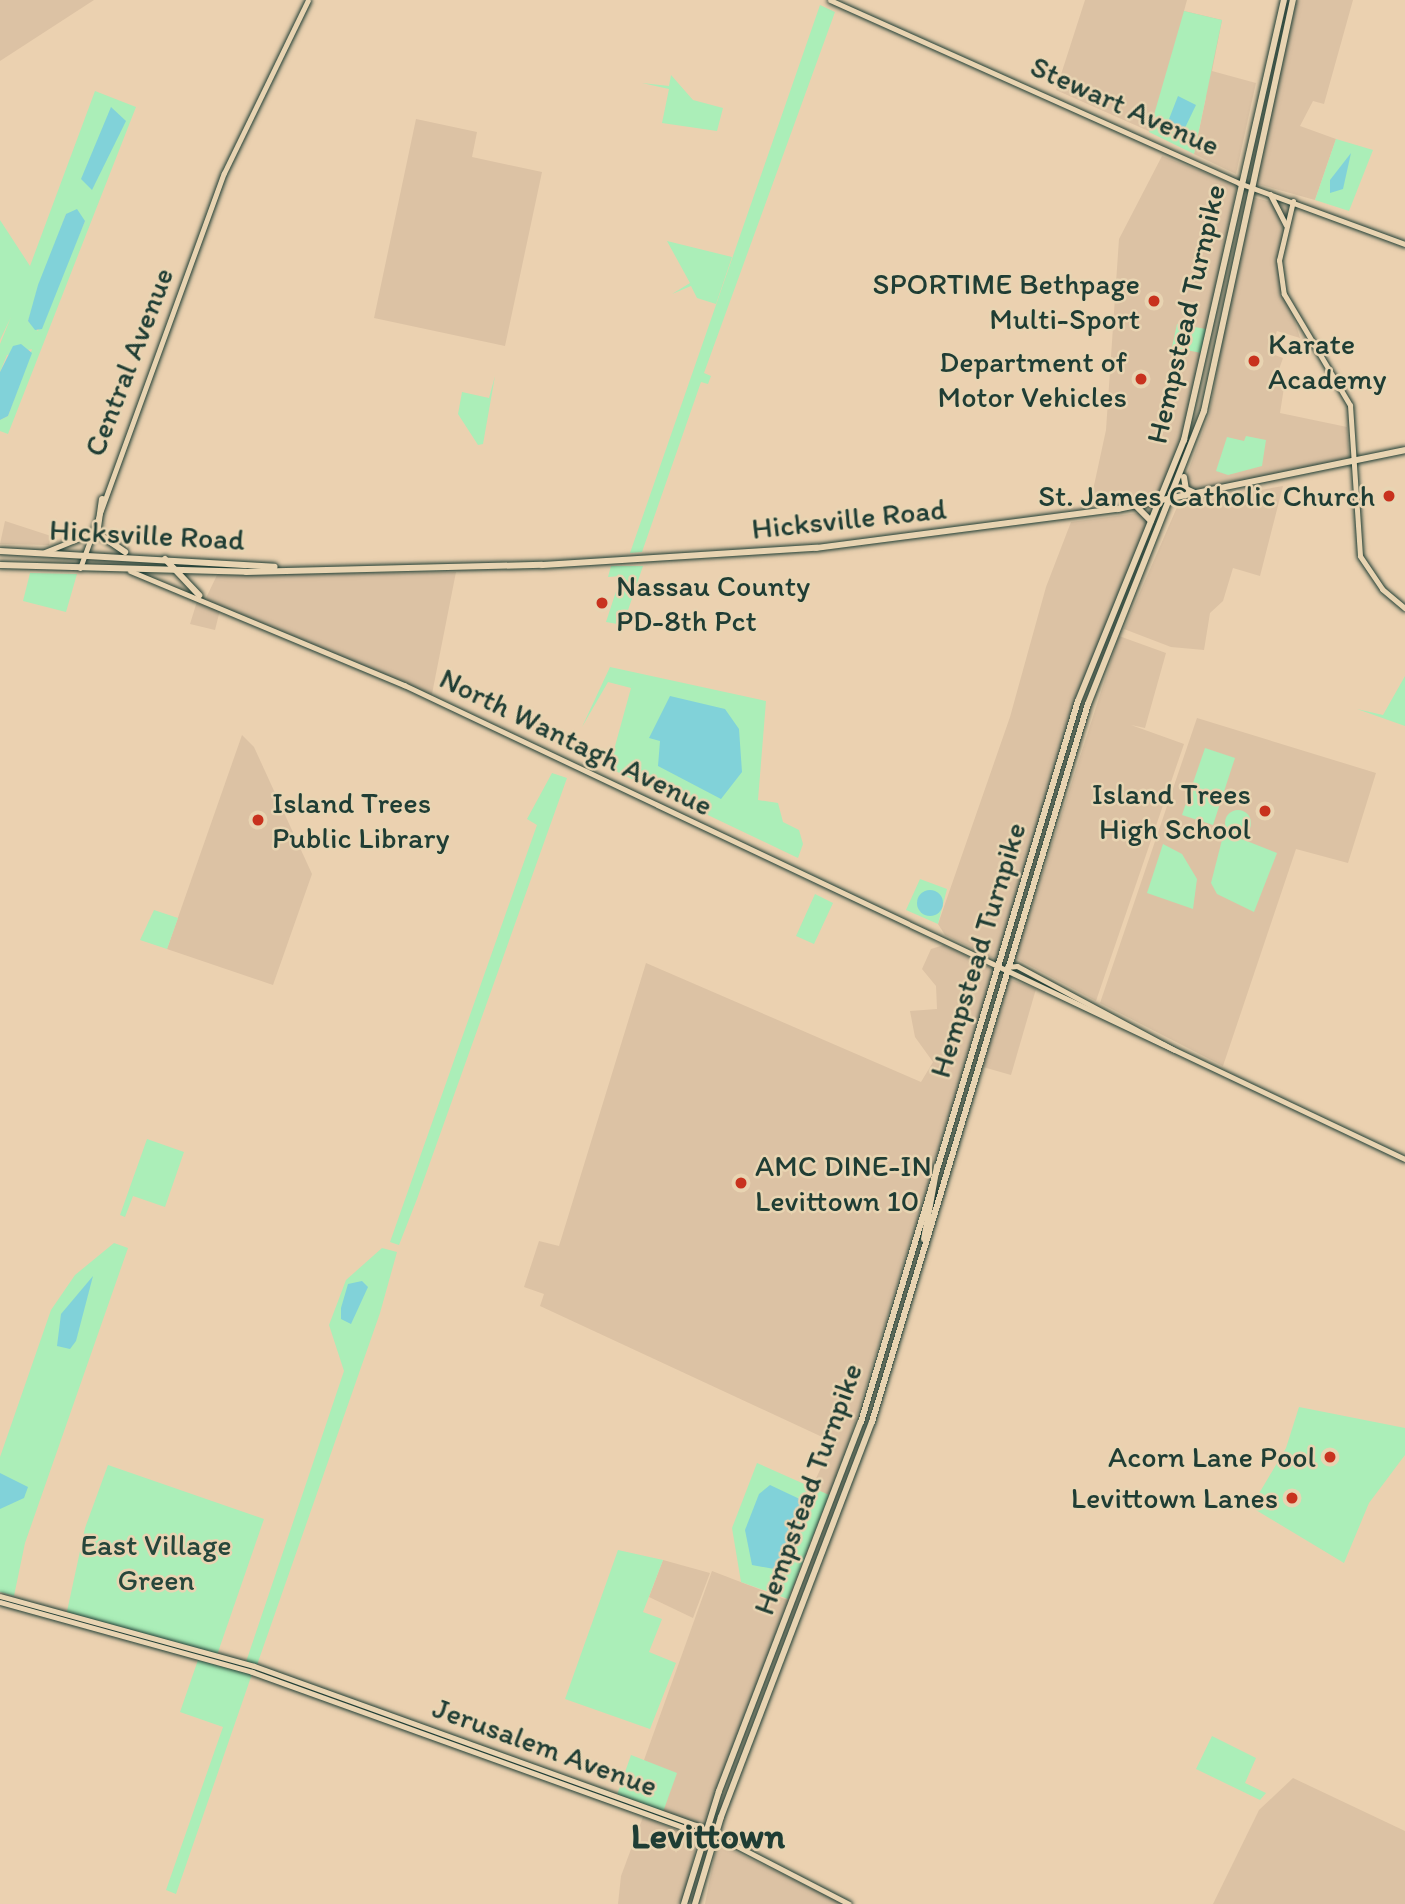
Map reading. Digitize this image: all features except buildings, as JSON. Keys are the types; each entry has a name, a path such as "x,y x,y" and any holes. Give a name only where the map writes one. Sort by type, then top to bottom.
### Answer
{"main road":[{"name":"Central Avenue","path":"80,568 81,554 224,173 244,127 308,0"},
{"name":"Stewart Avenue","path":"830,0 1239,183 1405,244"},
{"name":"Hempstead Turnpike","path":"684,1904 704,1832 857,1435 1084,686 1162,500 1196,399 1239,183 1284,0"},
{"name":"Hempstead Turnpike","path":"695,1904 714,1837 855,1472 1088,704 1187,466 1212,384 1249,187 1293,0"},
{"path":"1270,194 1286,226"},
{"path":"1293,201 1279,260 1284,294 1345,392 1355,464 1354,532 1360,556 1405,608"},
{"name":"Hicksville Road","path":"0,565 205,573 291,568 542,565 816,548 1135,505 1355,464 1405,450"},
{"path":"1187,466 1184,486 1199,494"},
{"path":"102,499 101,540 140,555"},
{"path":"1135,505 1150,513 1151,525"},
{"path":"44,552 72,546 89,533"},
{"name":"Hicksville Road","path":"0,551 140,555 291,568"},
{"path":"157,556 183,573 199,595"},
{"name":"North Wantagh Avenue","path":"130,571 199,595 1007,967 1174,1050 1405,1159"},
{"path":"193,587 205,573"},
{"path":"924,1250 937,1167 947,1170"},
{"name":"Jerusalem Avenue","path":"0,1595 254,1666 714,1837"},
{"name":"Jerusalem Avenue","path":"0,1602 252,1672 704,1832"},
{"path":"714,1837 849,1904"}],"shaded area":[{"path":"0,0 94,0 0,61"},
{"path":"1085,0 1187,0 1184,11 1222,20 1212,71 1256,83 1236,174 1194,154 1206,97 1153,133 1056,90"},
{"path":"1297,0 1353,0 1324,104 1313,101 1300,126 1336,139 1315,200 1254,183"},
{"path":"416,119 477,132 472,157 542,172 505,346 374,318"},
{"path":"1162,156 1237,185 1197,391 1162,496 1090,504 1106,430 1119,239"},
{"path":"1249,196 1290,207 1277,264 1300,338 1277,331 1269,353 1283,358 1277,375 1285,381 1280,413 1347,427 1349,461 1180,493 1209,415"},
{"path":"1283,486 1260,576 1233,568 1223,601 1210,613 1204,650 1171,647 1124,629 1178,505"},
{"path":"1153,511 1074,703 997,960 945,935 938,924 1010,717 1046,587 1071,522"},
{"path":"5,521 51,536 49,545 0,544"},
{"path":"456,572 431,699 220,610 215,630 190,624 199,595 206,598 217,575"},
{"path":"1119,636 1166,653 1145,728 1131,725 1184,744 1096,1001 1015,958"},
{"name":"Island Trees High School","path":"1197,718 1376,773 1348,863 1296,849 1223,1066 1100,1003"},
{"path":"242,735 254,747 312,874 273,985 167,949"},
{"path":"944,945 994,969 832,1497 812,1487 833,1442 540,1306 544,1294 524,1287 539,1241 559,1246 646,963 921,1082 933,1062 915,1037 910,1011 937,1009 936,986 922,969 931,949"},
{"path":"1009,979 1036,989 1011,1075 983,1067"},
{"path":"663,1560 710,1573 693,1618 649,1597"},
{"path":"712,1571 790,1601 705,1827 663,1812 644,1760"},
{"path":"1293,1778 1405,1831 1405,1904 1213,1904 1259,1810"},
{"path":"643,1817 698,1838 683,1904 618,1904 621,1876"},
{"path":"717,1843 844,1904 705,1904"}],"green space":[{"path":"820,5 835,12 704,373 711,376 708,384 701,382 642,552 630,553"},
{"path":"1184,11 1222,20 1194,154 1149,132"},
{"path":"671,75 693,100 723,108 717,131 662,123 669,89 642,83 669,86"},
{"path":"95,91 136,107 8,434 0,431 0,420 8,416 32,349 7,355 0,372 0,344 11,317 0,340 0,220 30,266","holes":["66,214 85,221 38,331 28,321"]},
{"path":"1336,139 1373,150 1349,211 1315,200"},
{"path":"667,241 732,257 716,304 697,298 691,286 672,294 690,283"},
{"path":"1177,324 1206,329 1201,353 1172,347"},
{"path":"495,376 483,444 478,445 458,414 462,392 489,398"},
{"path":"1246,436 1266,440 1262,466 1228,475 1216,471 1227,437 1244,441"},
{"path":"611,566 643,566 623,625 606,622 621,576 608,577"},
{"path":"30,573 77,574 66,612 23,601"},
{"path":"610,667 766,701 758,800 778,803 783,822 799,830 803,844 798,858 609,768 631,688 608,682 582,727"},
{"path":"1405,676 1405,726 1357,709 1383,715"},
{"path":"1205,748 1235,758 1213,825 1182,815"},
{"path":"552,773 567,778 417,1199 399,1245 390,1242 537,825 527,819"},
{"path":"1238,810 1247,814 1251,823 1247,832 1238,836 1229,832 1225,823 1229,814"},
{"path":"1224,832 1277,853 1254,912 1217,894 1211,883"},
{"path":"1163,844 1182,854 1197,879 1193,909 1147,893"},
{"path":"920,879 947,889 938,924 906,910"},
{"path":"815,894 833,903 814,944 796,936"},
{"path":"154,910 178,918 167,949 140,940"},
{"path":"147,1139 184,1152 165,1207 133,1196 125,1217 120,1215"},
{"path":"114,1243 128,1248 25,1543 14,1596 0,1592 0,1457 51,1310 75,1275"},
{"path":"382,1248 397,1252 380,1313 257,1665 246,1662 344,1371 329,1325 346,1280"},
{"path":"1299,1407 1405,1428 1405,1455 1369,1503 1344,1563 1251,1507 1286,1448"},
{"path":"757,1463 829,1495 788,1599 741,1582 732,1528"},
{"name":"East Village Green","path":"108,1465 264,1519 216,1658 66,1616 85,1528"},
{"path":"618,1550 663,1560 643,1612 662,1619 649,1652 676,1663 650,1729 565,1699"},
{"path":"198,1660 252,1674 176,1894 166,1890 223,1727 180,1712"},
{"path":"1212,1736 1256,1758 1245,1783 1266,1793 1260,1800 1196,1769"},
{"path":"631,1755 677,1773 663,1812 617,1795"}],"water":[{"path":"1178,96 1196,105 1183,132 1169,119"},
{"path":"111,107 126,121 92,190 81,179"},
{"path":"1351,153 1343,189 1330,193 1330,180"},
{"path":"77,209 85,221 42,329 35,330 28,321 38,285 66,214"},
{"path":"21,344 32,353 8,416 0,420 0,372 13,346"},
{"path":"670,696 725,709 739,729 742,772 721,799 658,766 660,741 649,738"},
{"path":"930,890 939,894 943,903 939,912 930,916 921,912 917,903 921,894"},
{"path":"93,1276 76,1341 70,1349 57,1346 61,1314"},
{"path":"362,1281 368,1287 351,1324 341,1319 341,1308 348,1284"},
{"path":"0,1473 28,1487 24,1498 0,1509"},
{"path":"770,1485 806,1502 780,1570 752,1565 745,1530 759,1494"}],"place":[{"name":"SPORTIME Bethpage Multi-Sport","path":"1154,301"},
{"name":"Karate Academy","path":"1254,361"},
{"name":"Department of Motor Vehicles","path":"1141,379"},
{"name":"St. James Catholic Church","path":"1389,496"},
{"name":"Nassau County PD-8th Pct","path":"602,603"},
{"name":"Island Trees High School","path":"1265,811"},
{"name":"Island Trees Public Library","path":"258,820"},
{"name":"AMC DINE-IN Levittown 10","path":"741,1183"},
{"name":"Acorn Lane Pool","path":"1330,1457"},
{"name":"Levittown Lanes","path":"1292,1498"}],"district":[{"name":"Levittown","path":"708,1835"}]}
